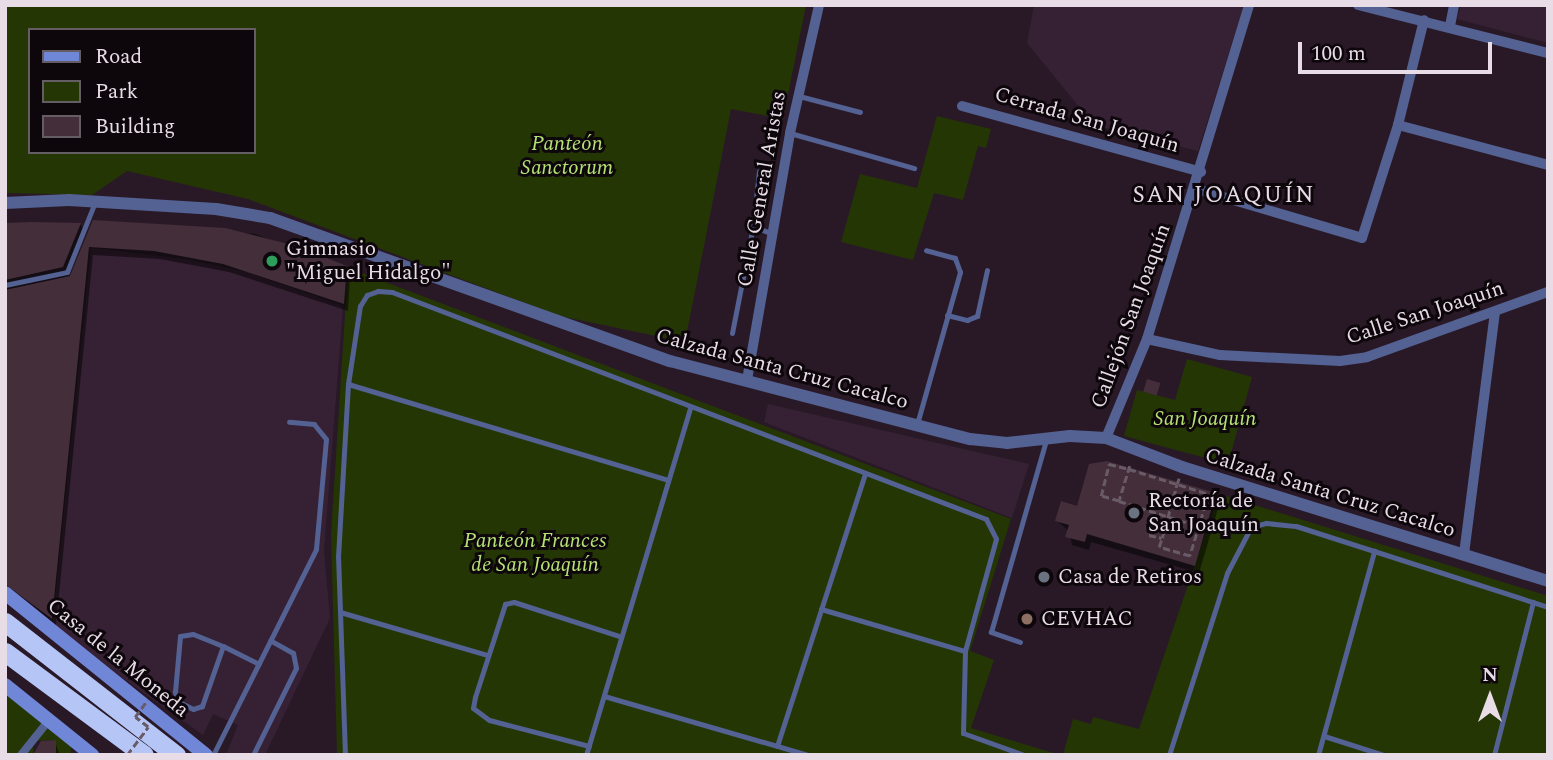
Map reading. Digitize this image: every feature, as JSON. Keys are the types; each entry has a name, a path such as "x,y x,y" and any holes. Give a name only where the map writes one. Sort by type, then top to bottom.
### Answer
{"highway":[{"path":"5,622 176,755"},
{"path":"5,652 144,755"}],"main road":[{"name":"Casa de la Moneda","path":"5,593 206,755"},
{"path":"5,685 92,755"}],"street":[{"name":"Calle General Aristas","path":"747,380 790,133 819,5"},
{"name":"Callejón San Joaquín","path":"1106,438 1147,339 1196,189 1249,5"},
{"path":"1358,5 1450,26 1548,53"},
{"path":"1450,26 1454,5"},
{"path":"1196,189 1362,238 1398,125 1424,20"},
{"name":"Cerrada San Joaquín","path":"962,106 1201,172"},
{"path":"1398,125 1548,165"},
{"name":"Calzada Santa Cruz Cacalco","path":"5,203 95,202 216,209 270,218 633,350 989,442 1106,438 1182,467 1548,581"},
{"name":"Calle San Joaquín","path":"1147,339 1220,355 1340,361 1367,357 1548,292"},
{"path":"1464,554 1495,312"},
{"path":"21,755 49,720"}],"lane":[{"path":"799,96 860,112"},
{"path":"790,133 914,168"},
{"path":"732,332 752,226 759,171"},
{"path":"5,285 66,272 95,202"},
{"path":"752,226 773,234"},
{"path":"917,424 947,315 958,262 926,250"},
{"path":"947,315 967,320 977,316 987,270"},
{"path":"345,755 339,533 348,384 360,306 367,296 379,291 986,519 993,528 994,547 965,651 963,733 1024,755"},
{"path":"348,384 668,481"},
{"path":"586,755 619,636 690,408"},
{"path":"213,755 306,574 321,528 326,439 314,424 289,422"},
{"path":"1020,642 991,632 1044,462 1046,440"},
{"path":"777,746 864,475"},
{"path":"1169,755 1227,573 1251,527 1280,522 1548,607"},
{"path":"1318,755 1374,551"},
{"path":"589,746 480,716 473,708 499,612 505,604 514,602 619,636"},
{"path":"1494,755 1533,602"},
{"path":"821,609 965,651"},
{"path":"340,612 488,655"},
{"path":"223,646 202,706 193,709 179,702 175,692 180,636 193,634 223,646 259,664"},
{"path":"253,755 296,668 293,653 270,640"},
{"path":"604,696 808,755"},
{"path":"1324,736 1384,755"}],"path":[{"path":"1177,482 1168,516 1162,538 1159,547 1191,556 1209,494 1177,482 1109,464 1101,496 1119,501 1168,516 1199,526"},
{"path":"1119,501 1129,468"},
{"path":"1149,535 1162,538"},
{"path":"127,755 148,727 135,717 146,702"}],"shaded area":[{"path":"1034,5 1244,5 1198,151 1094,125 1027,43"},
{"path":"1461,5 1548,5 1548,43 1457,19"},
{"path":"91,248 185,259 246,272 343,306 324,551 330,618 265,755 226,755 238,725 213,714 203,735 52,628"},
{"path":"768,404 1029,464 1012,518 764,422"}],"green space":[{"name":"Panteón Sanctorum","path":"5,5 806,5 783,119 731,109 685,342 560,316 248,199 127,171 92,195 5,193"},
{"path":"937,116 991,129 986,148 978,146 963,200 934,193 913,260 841,242 860,174 917,188"},
{"name":"Panteón Frances de San Joaquín","path":"348,268 1011,519 970,651 994,660 971,728 1060,755 337,755 331,535"},
{"name":"San Joaquín","path":"1187,359 1252,377 1228,464 1124,436 1137,390 1175,400"},
{"path":"1219,494 1548,596 1548,755 1063,755 1073,719 1091,724 1093,717 1139,729"},
{"path":"5,690 71,741 71,755 56,755 55,740 33,741 33,755 5,755"}],"building":[{"path":"93,220 225,228 296,246 347,266 344,304 223,264 154,251 89,247 52,619 5,584 5,290 70,276"},
{"path":"5,223 81,223 63,267 5,280"},
{"path":"1147,379 1160,383 1157,396 1143,391"},
{"name":"Rectoría de San Joaquín","path":"1107,461 1216,493 1195,566 1087,534 1085,542 1065,537 1069,525 1055,521 1061,501 1077,506 1089,464"},
{"path":"56,740 56,755 33,755 41,741"}],"place":[{"name":"Gimnasio \"Miguel Hidalgo\"","path":"272,261"},
{"name":"Rectoría de San Joaquín","path":"1134,513"},
{"name":"Casa de Retiros","path":"1044,577"},
{"name":"CEVHAC","path":"1027,619"}],"district":[{"name":"SAN JOAQUÍN","path":"1224,196"}]}
